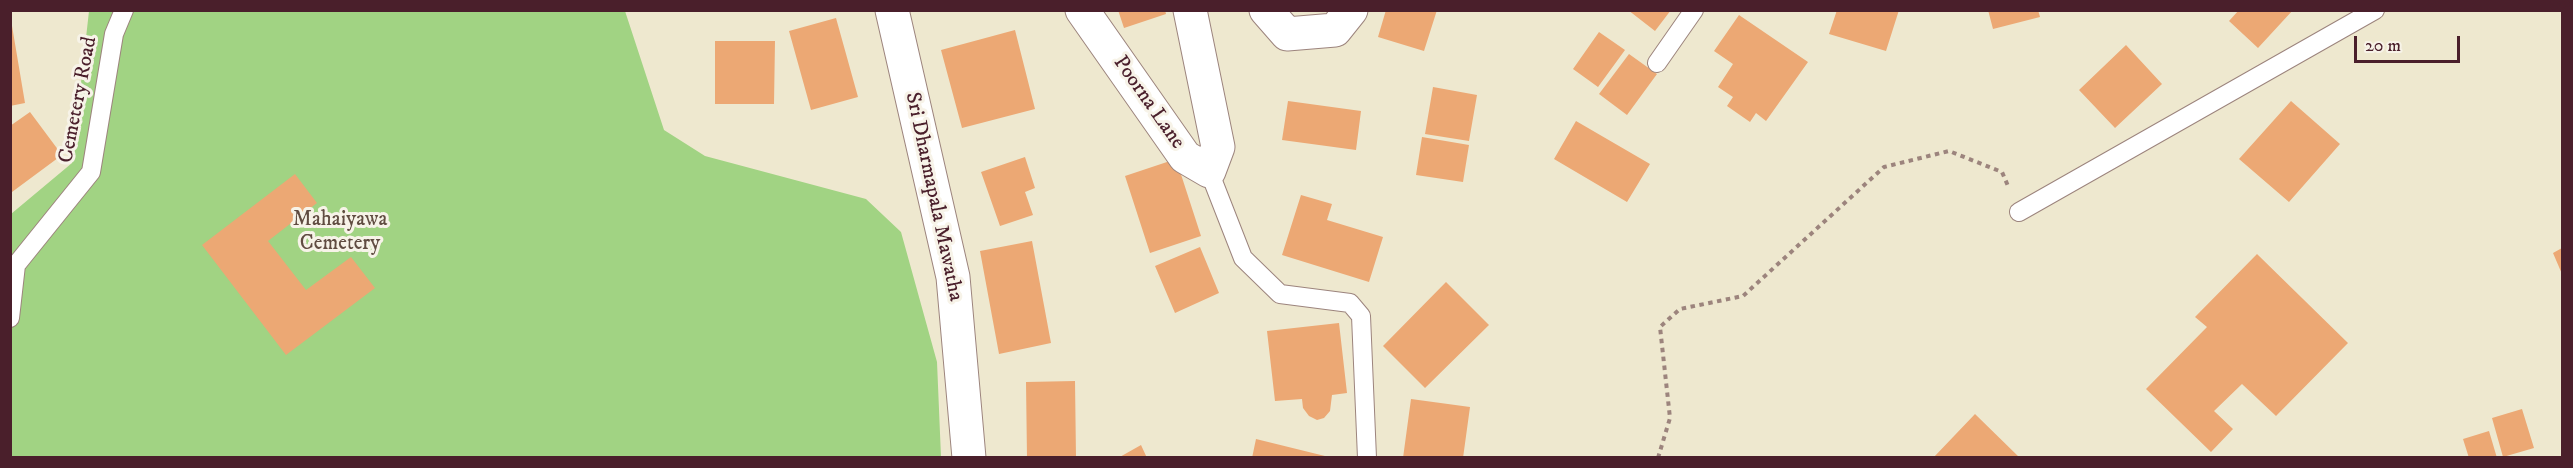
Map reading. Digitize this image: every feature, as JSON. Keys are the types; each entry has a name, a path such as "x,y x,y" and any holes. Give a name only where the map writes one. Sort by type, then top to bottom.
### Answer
{"street":[{"name":"Sri Dharmapala Mawatha","path":"892,10 953,277 969,458"},
{"name":"Poorna Lane","path":"1082,10 1185,157 1209,171 1218,147 1190,10"},
{"path":"1266,10 1287,33 1335,30 1351,10"}],"lane":[{"name":"Cemetery Road","path":"10,318 16,265 91,172 114,34 124,10"},
{"path":"1657,63 1695,10"},
{"path":"2019,212 2375,10"},
{"path":"1209,171 1243,258 1280,294 1350,303 1360,316 1367,458"}],"path":[{"path":"1658,458 1670,418 1660,327 1680,309 1743,296 1884,167 1949,151 2002,172 2019,212"}],"green space":[{"name":"Mahaiyawa Cemetery","path":"89,11 625,11 664,130 705,156 866,199 901,232 937,362 941,457 11,458 11,214 72,163"}],"building":[{"path":"1118,10 1165,10 1166,14 1124,28"},
{"path":"1386,10 1437,10 1424,51 1378,37"},
{"path":"1628,10 1671,10 1655,31"},
{"path":"1837,10 1899,10 1886,51 1829,34"},
{"path":"1988,10 2038,10 2040,17 1993,29"},
{"path":"2239,10 2293,10 2258,48 2229,21"},
{"path":"10,14 25,103 10,106"},
{"path":"1739,15 1808,62 1766,121 1756,113 1750,122 1727,106 1733,97 1718,87 1733,64 1714,51"},
{"path":"836,18 858,97 811,110 789,31"},
{"path":"1015,30 1035,109 962,128 941,50"},
{"path":"1599,32 1625,50 1598,87 1573,69"},
{"path":"715,41 775,41 774,104 715,104"},
{"path":"2126,45 2162,84 2115,128 2079,90"},
{"path":"1629,54 1657,74 1627,115 1599,94"},
{"path":"1433,87 1477,95 1469,141 1425,134"},
{"path":"1288,101 1361,111 1356,150 1282,140"},
{"path":"2291,101 2340,144 2289,202 2239,159"},
{"path":"30,112 62,155 12,192 10,126"},
{"path":"1576,121 1650,164 1627,202 1554,159"},
{"path":"1422,137 1469,145 1463,182 1416,175"},
{"path":"1025,157 1035,188 1025,192 1033,215 1000,226 981,172"},
{"path":"1176,159 1201,236 1150,253 1125,176"},
{"path":"295,174 317,203 268,241 306,290 351,257 375,288 286,355 202,245"},
{"path":"1301,195 1332,204 1327,220 1383,237 1369,282 1282,255"},
{"path":"1032,241 1051,343 999,354 980,251"},
{"path":"1200,247 1219,293 1175,313 1155,266"},
{"path":"2562,248 2562,274 2553,253"},
{"path":"2257,254 2348,343 2276,416 2242,384 2214,411 2233,429 2211,452 2146,389 2207,327 2195,317"},
{"path":"1446,282 1489,325 1425,388 1383,346"},
{"path":"1339,323 1347,393 1332,395 1330,411 1324,418 1317,420 1309,416 1303,408 1302,399 1275,401 1267,331"},
{"path":"1075,381 1076,458 1027,458 1026,382"},
{"path":"1411,399 1470,407 1463,458 1403,458"},
{"path":"2522,409 2534,448 2503,457 2492,418"},
{"path":"1975,414 2020,458 1933,458"},
{"path":"2489,431 2497,458 2469,458 2463,439"},
{"path":"1256,439 1329,457 1329,458 1252,458"},
{"path":"1141,445 1147,458 1118,458"}]}
